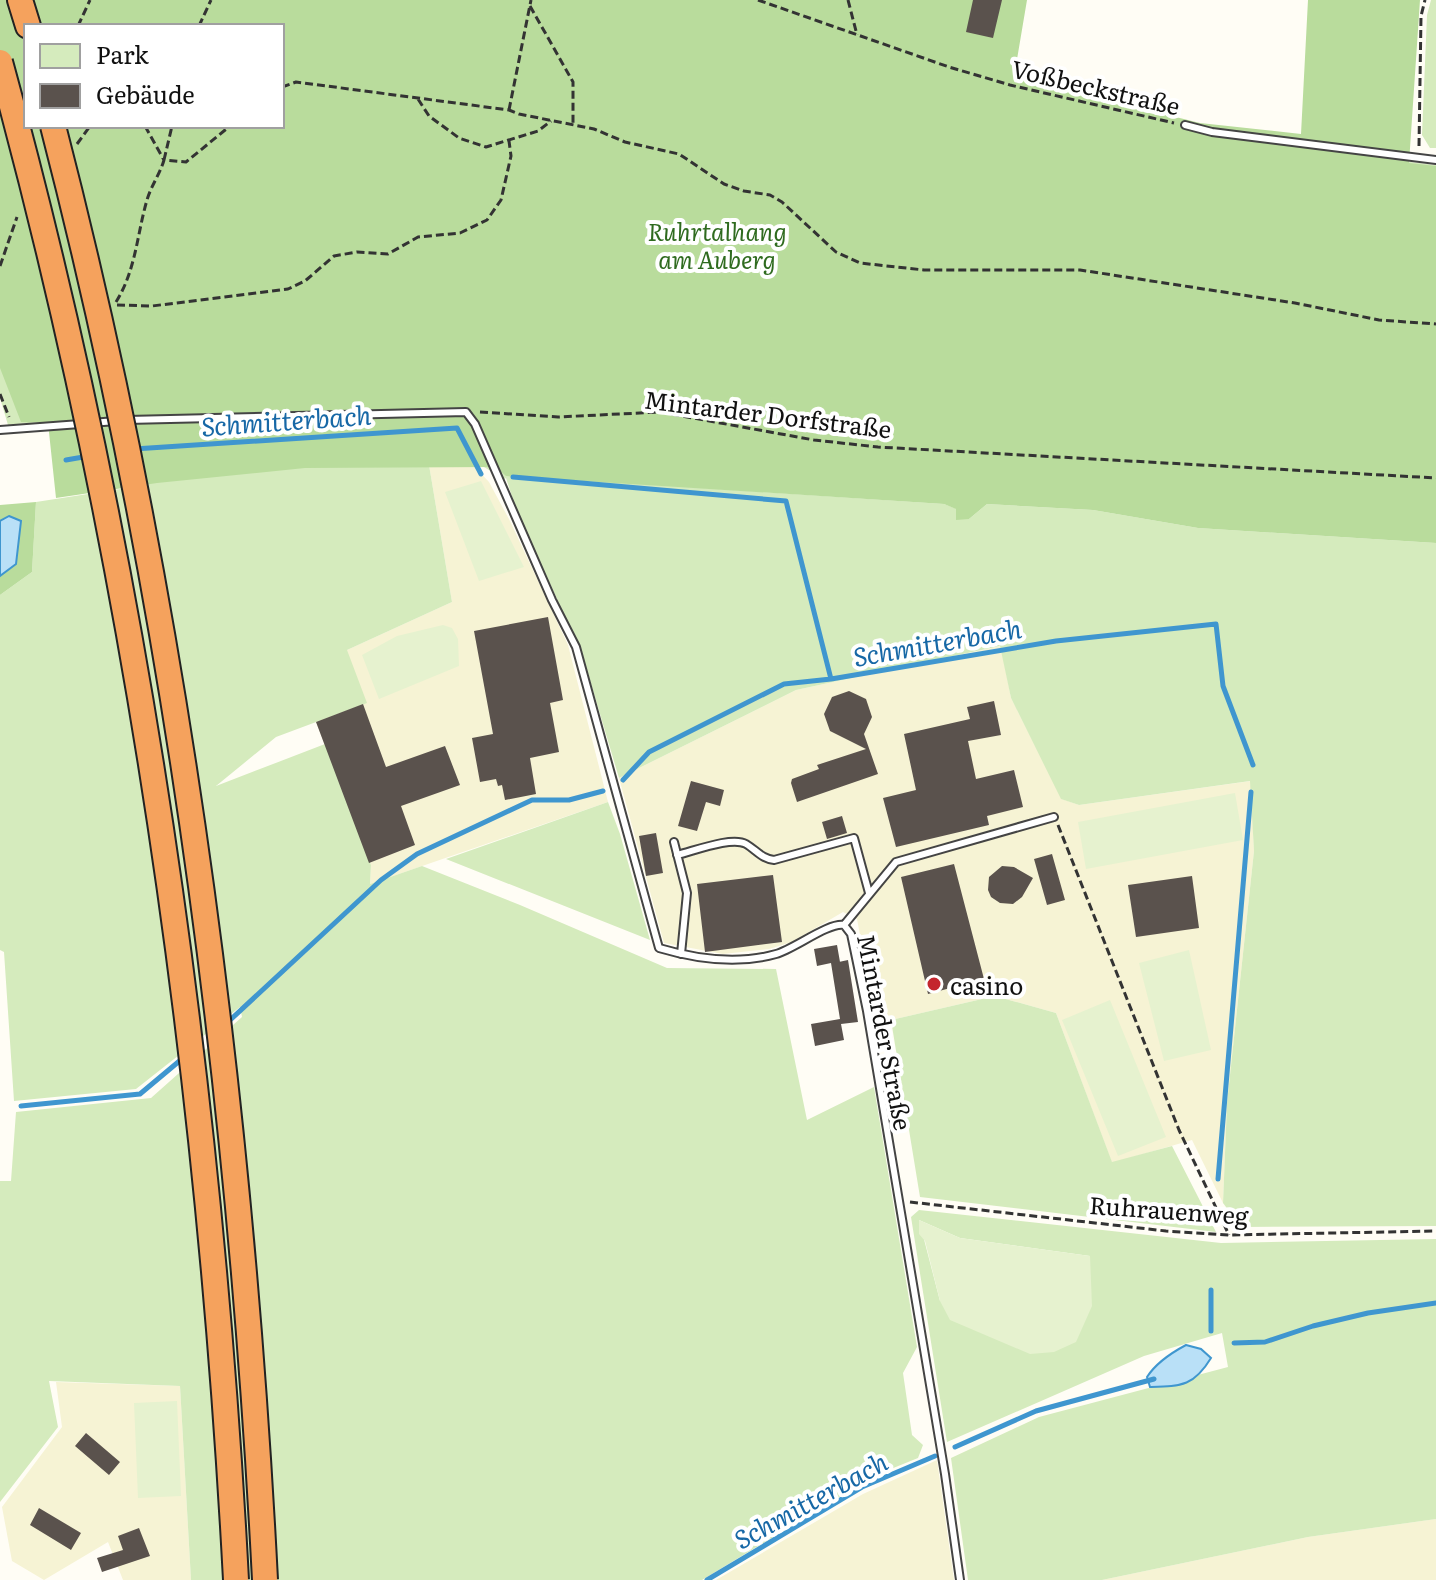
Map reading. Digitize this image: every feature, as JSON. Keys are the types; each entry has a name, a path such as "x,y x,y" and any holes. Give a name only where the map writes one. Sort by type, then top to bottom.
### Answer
{"highway":[{"path":"20,0 27,24"},
{"path":"0,62 93,451 126,618 166,861 211,1228 236,1580"},
{"path":"53,128 85,257 135,491 197,856 239,1209 265,1580"}],"lane":[{"name":"Voßbeckstraße","path":"1185,125 1212,132 1436,160"},
{"path":"0,430 156,418 466,412 475,424 552,600 576,647 659,948 681,954 687,893 674,842"},
{"path":"844,925 896,862 1054,817"},
{"path":"677,855 734,840 744,843 763,858 774,860 854,838 869,893"},
{"name":"Mintarder Straße","path":"681,954 729,960 772,955 801,944 836,924 844,925 851,934 867,1011 960,1580"}],"path":[{"path":"79,24 90,0"},
{"path":"200,24 211,0"},
{"name":"Voßbeckstraße","path":"758,0 998,81 1185,125"},
{"path":"848,0 857,35"},
{"path":"1418,158 1421,16 1425,0"},
{"path":"509,110 530,3"},
{"path":"530,3 573,82 573,126"},
{"path":"284,86 296,82 509,110 594,129 625,142 679,154 724,184 770,195 782,202 836,252 860,263 924,270 1080,270 1295,303 1379,320 1436,324"},
{"path":"418,99 429,116 459,138 486,147 538,131 551,121"},
{"path":"146,128 164,160"},
{"path":"172,128 161,173 148,197 136,255 115,305 132,308 288,289 305,281 334,256 357,252 388,254 418,237 460,233 487,220 501,200 511,156 509,141"},
{"path":"164,160 186,162 228,128"},
{"path":"0,266 20,211"},
{"path":"0,394 14,429"},
{"name":"Mintarder Dorfstraße","path":"466,412 495,411 558,417 660,412 814,440 878,447 1436,478"},
{"path":"1054,817 1179,1130 1229,1235"},
{"name":"Ruhrauenweg","path":"899,1201 1166,1231 1229,1235 1436,1231"}],"shaded area":[{"path":"429,465 475,467 489,482 510,521 568,645 608,802 370,884 371,865 316,722 347,650 452,602"},
{"path":"1001,646 1011,698 1062,799 1079,805 1251,781 1254,851 1227,1103 1223,1203 1192,1140 1112,1163 1056,1013 995,996 876,1021 857,919 843,912 792,942 769,949 723,954 664,943 619,778 796,690"},
{"path":"56,1382 180,1386 191,1580 123,1580 108,1542 44,1580 12,1561 2,1507 62,1427"},
{"path":"937,1460 954,1580 716,1580 863,1494"},
{"path":"1436,1519 1436,1580 1102,1580 1308,1537"}],"green space":[{"path":"0,0 768,0 1018,95 1352,155 1436,165 1436,512 930,500 627,483 944,504 957,509 956,519 969,519 987,504 1093,510 1198,528 1436,543 1436,1226 1241,1227 1223,1203 1227,1103 1254,851 1250,781 1079,805 1061,799 1011,698 1000,646 796,690 619,778 581,650 519,518 506,478 479,464 309,467 429,465 452,602 347,650 367,703 276,737 216,786 325,744 371,865 370,884 422,866 667,968 776,969 807,1120 874,1087 917,1347 903,1373 912,1435 923,1445 918,1458 876,1475 702,1580 191,1580 180,1386 49,1381 58,1427 0,1502 0,1181 11,1181 16,1112 151,1098 242,1017 240,1007 136,1089 14,1101 4,952 0,950 0,595 32,572 36,502 146,485 50,421 8,425 0,398"},
{"name":"Ruhrtalhang am Auberg","path":"0,0 1027,0 1014,77 1200,123 1301,134 1308,0 1420,0 1409,163 1436,166 1436,543 1198,528 1093,510 987,504 969,519 956,520 956,509 944,504 506,476 496,467 305,468 157,483 56,498 48,423 21,422 0,368"},
{"path":"1431,0 1436,0 1436,148 1430,148 1422,135 1427,15"},
{"path":"481,481 524,567 479,581 445,492"},
{"path":"36,502 32,572 0,595 0,505"},
{"path":"443,625 452,628 458,639 459,666 379,699 362,655 397,636"},
{"path":"1235,793 1243,840 1086,869 1078,822"},
{"path":"608,802 650,940 446,859"},
{"path":"1189,950 1211,1050 1164,1061 1139,963"},
{"path":"995,996 1056,1013 1112,1162 1172,1146 1216,1232 920,1197 891,1020"},
{"path":"1110,1000 1166,1137 1118,1156 1062,1020"},
{"path":"919,1210 1221,1243 1436,1239 1436,1519 1308,1537 1102,1580 968,1580 951,1458 1039,1417 1228,1367 1222,1333 1144,1356 947,1442 911,1217","holes":["919,1220 960,1238 1090,1256 940,1301"]},
{"path":"919,1220 960,1238 1090,1256 1092,1306 1076,1342 1054,1352 1030,1354 950,1320 940,1301 925,1241 919,1234"},
{"path":"177,1401 181,1496 138,1498 134,1403"}],"water":[{"path":"9,516 21,521 16,564 0,576 0,521"},
{"path":"1186,1345 1201,1349 1211,1358 1199,1374 1186,1383 1150,1387 1147,1377 1151,1372"}],"building":[{"path":"973,0 1002,0 993,38 966,32"},
{"path":"548,617 563,700 550,703 559,752 530,758 536,794 505,800 502,785 498,786 496,779 480,782 472,738 493,734 474,631"},
{"path":"849,691 866,699 872,717 864,734 878,774 797,802 792,779 819,769 817,765 866,749 830,731 824,714 832,697"},
{"path":"994,701 1001,735 968,741 976,779 1014,770 1023,807 987,816 989,825 896,847 883,798 916,790 904,734 970,719 967,707"},
{"path":"363,704 386,767 445,746 460,785 401,806 415,845 369,863 316,722"},
{"path":"691,781 724,790 720,806 706,802 697,831 678,826"},
{"path":"842,816 847,833 827,839 822,822"},
{"path":"656,833 663,873 646,876 639,836"},
{"path":"1052,854 1065,900 1047,905 1034,859"},
{"path":"954,864 984,979 928,994 901,877"},
{"path":"1002,866 1014,867 1033,878 1022,897 1013,904 1000,903 991,897 988,890 989,877"},
{"path":"773,875 782,942 705,952 697,884"},
{"path":"1192,876 1199,928 1136,937 1128,885"},
{"path":"837,945 840,962 848,960 858,1022 841,1024 844,1040 815,1046 811,1024 840,1019 831,963 817,966 814,949"},
{"path":"86,1433 120,1462 109,1475 75,1446"},
{"path":"39,1508 81,1533 71,1550 30,1525"},
{"path":"139,1528 150,1556 102,1572 97,1558 123,1550 118,1536"}],"waterway":[{"name":"Schmitterbach","path":"134,449 457,428 481,474"},
{"name":"Schmitterbach","path":"66,460 89,456"},
{"name":"Schmitterbach","path":"513,477 786,501 831,679 1056,641 1216,624 1223,686 1253,765"},
{"path":"623,780 649,752 784,684 831,679"},
{"path":"228,1022 381,880 417,854 532,800 569,800 603,791"},
{"name":"Schmitterbach","path":"1218,1179 1251,792"},
{"path":"21,1106 140,1094 183,1058"},
{"name":"Schmitterbach","path":"1211,1290 1211,1331"},
{"name":"Schmitterbach","path":"1234,1343 1265,1342 1368,1313 1436,1303"},
{"path":"955,1447 1036,1411 1154,1379"},
{"name":"Schmitterbach","path":"707,1580 862,1487 935,1456"}],"place":[{"name":"casino","path":"934,984"}]}
